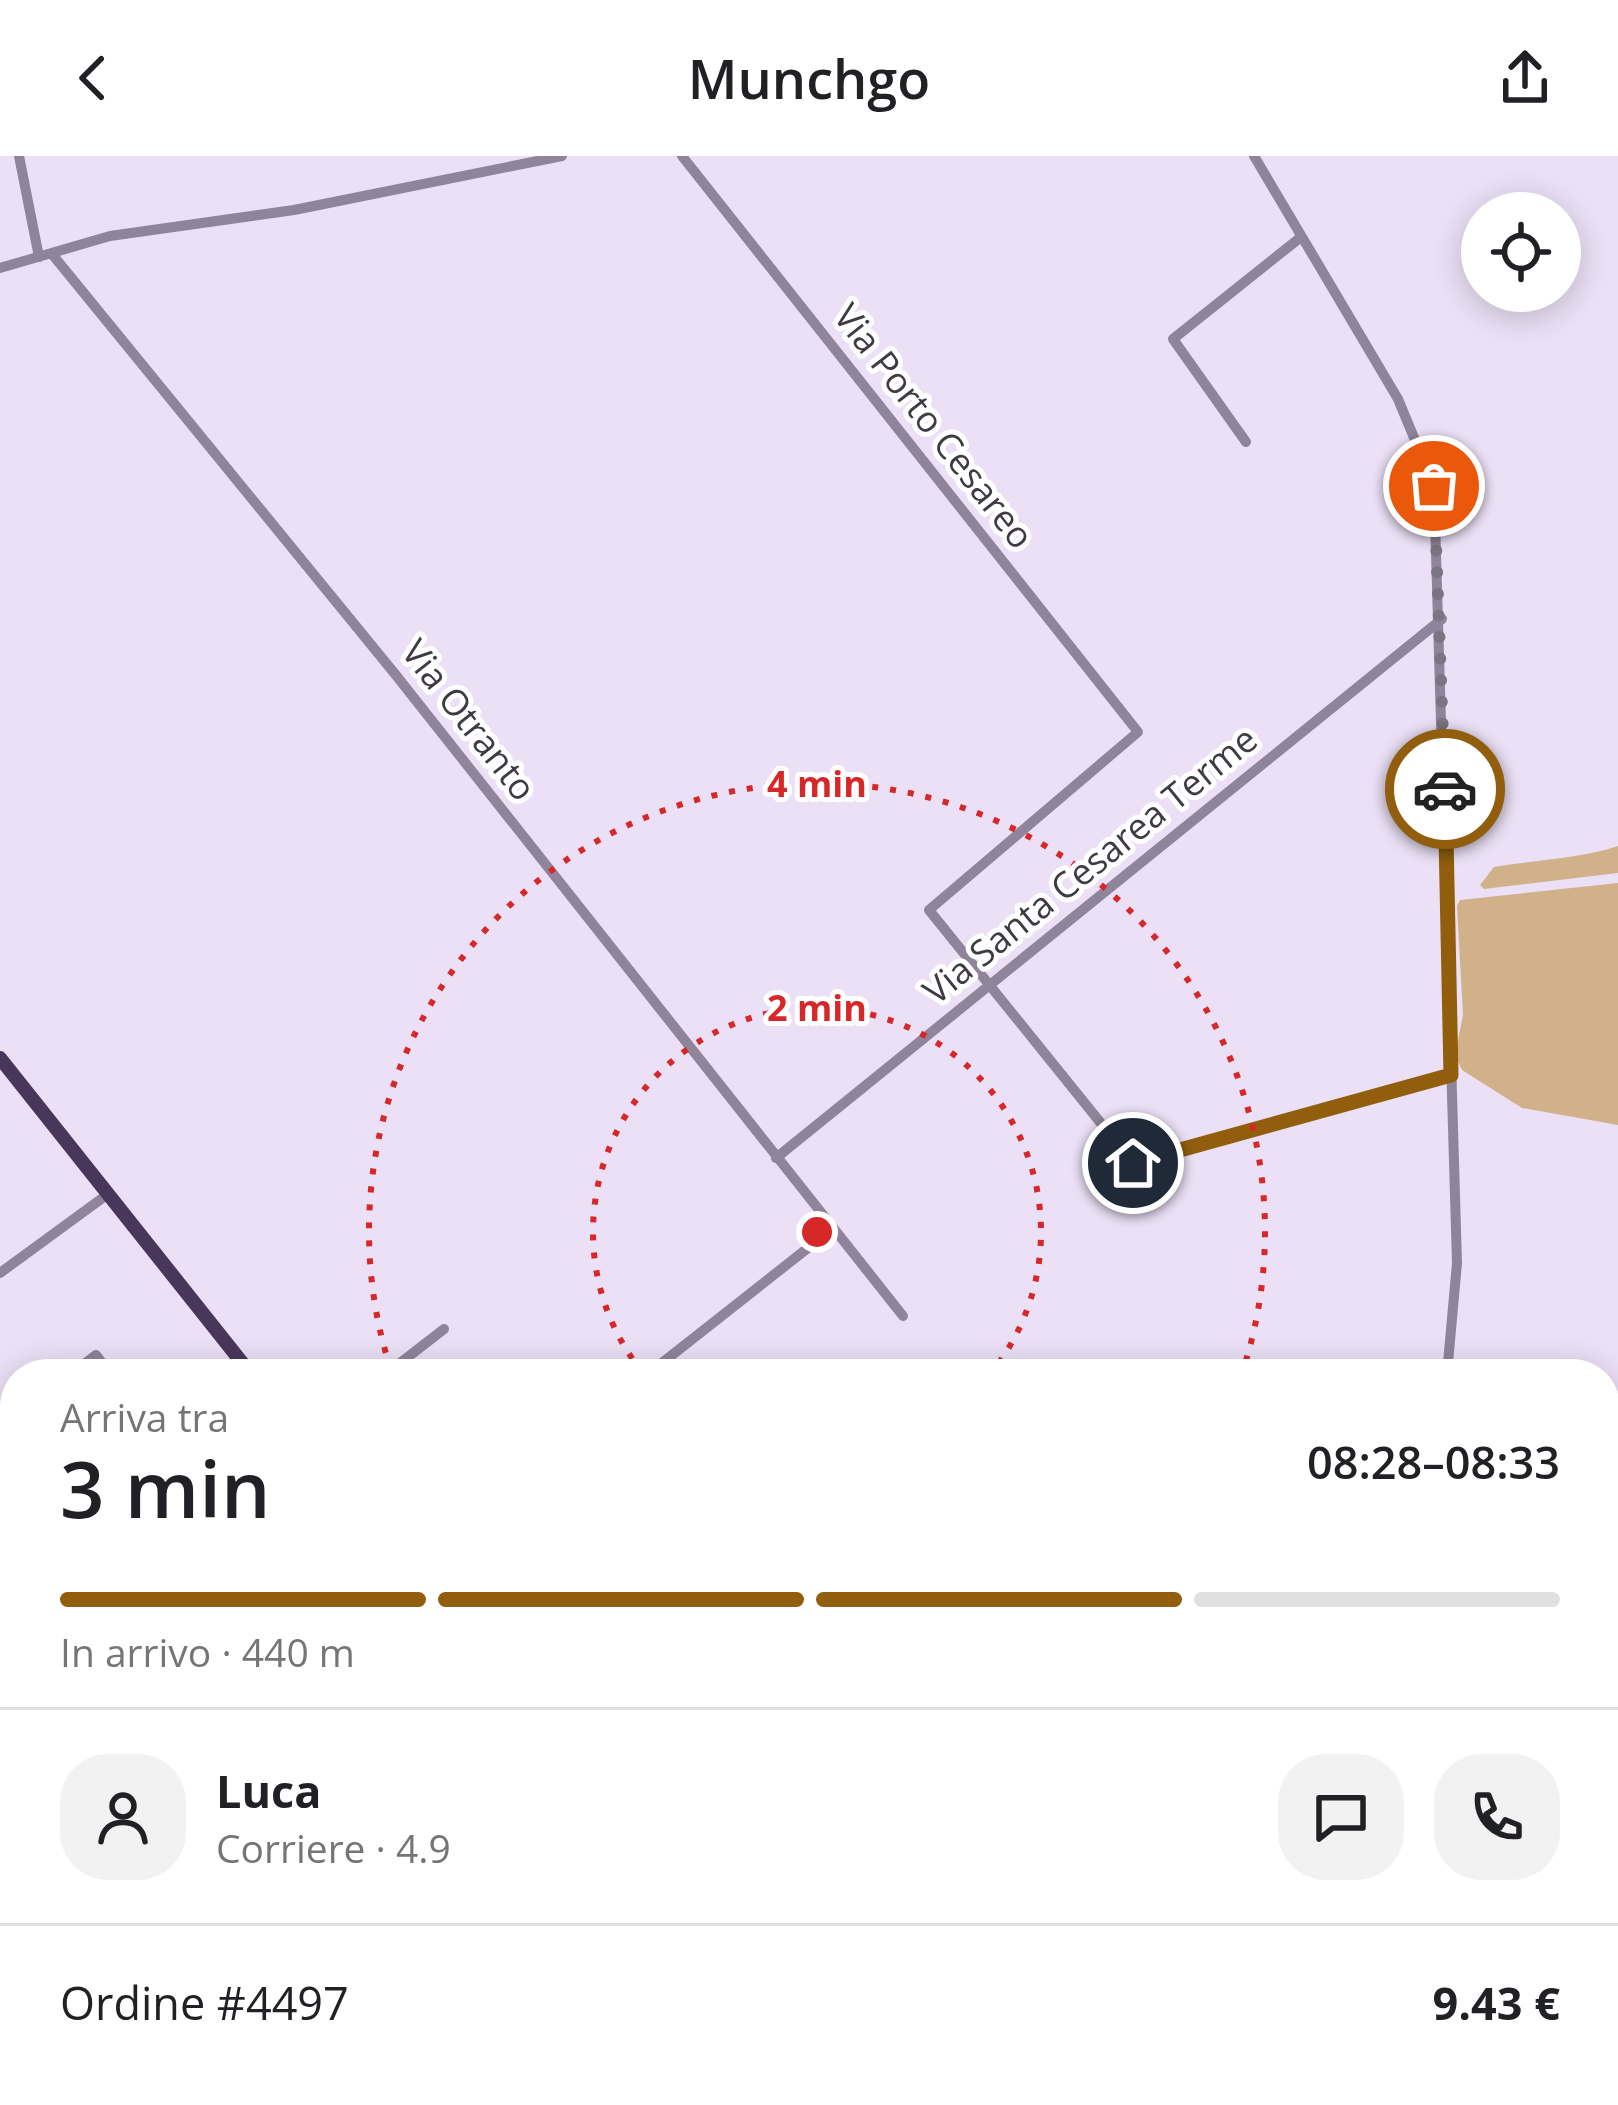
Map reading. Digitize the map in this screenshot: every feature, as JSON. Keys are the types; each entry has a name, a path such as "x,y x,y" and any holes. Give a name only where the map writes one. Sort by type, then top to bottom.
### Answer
{"main road":[{"path":"0,1058 239,1359"}],"street":[{"path":"20,156 46,255"},
{"path":"0,268 110,236 315,207 562,156"},
{"name":"Via Porto Cesareo","path":"682,156 1138,732 929,910 988,985"},
{"path":"1254,156 1418,440 1436,502 1457,1263 1448,1359"},
{"path":"1246,442 1174,339 1301,238"},
{"name":"Via Otranto","path":"46,255 394,674 903,1316"},
{"name":"Via Santa Cesarea Terme","path":"776,1158 1442,619"},
{"path":"988,985 1133,1163 1451,1075"},
{"path":"0,1273 108,1194"},
{"path":"667,1359 832,1229"},
{"path":"406,1359 445,1329"}],"shaded area":[{"path":"1618,846 1618,873 1484,889 1480,885 1494,867"},
{"path":"1618,883 1618,1125 1522,1108 1462,1070 1455,1055 1463,1015 1457,906 1460,900"}],"way so far":[{"path":"1434,486 1440,547 1445,789"}],"route":[{"path":"1133,1163 1451,1075 1445,789"}]}
